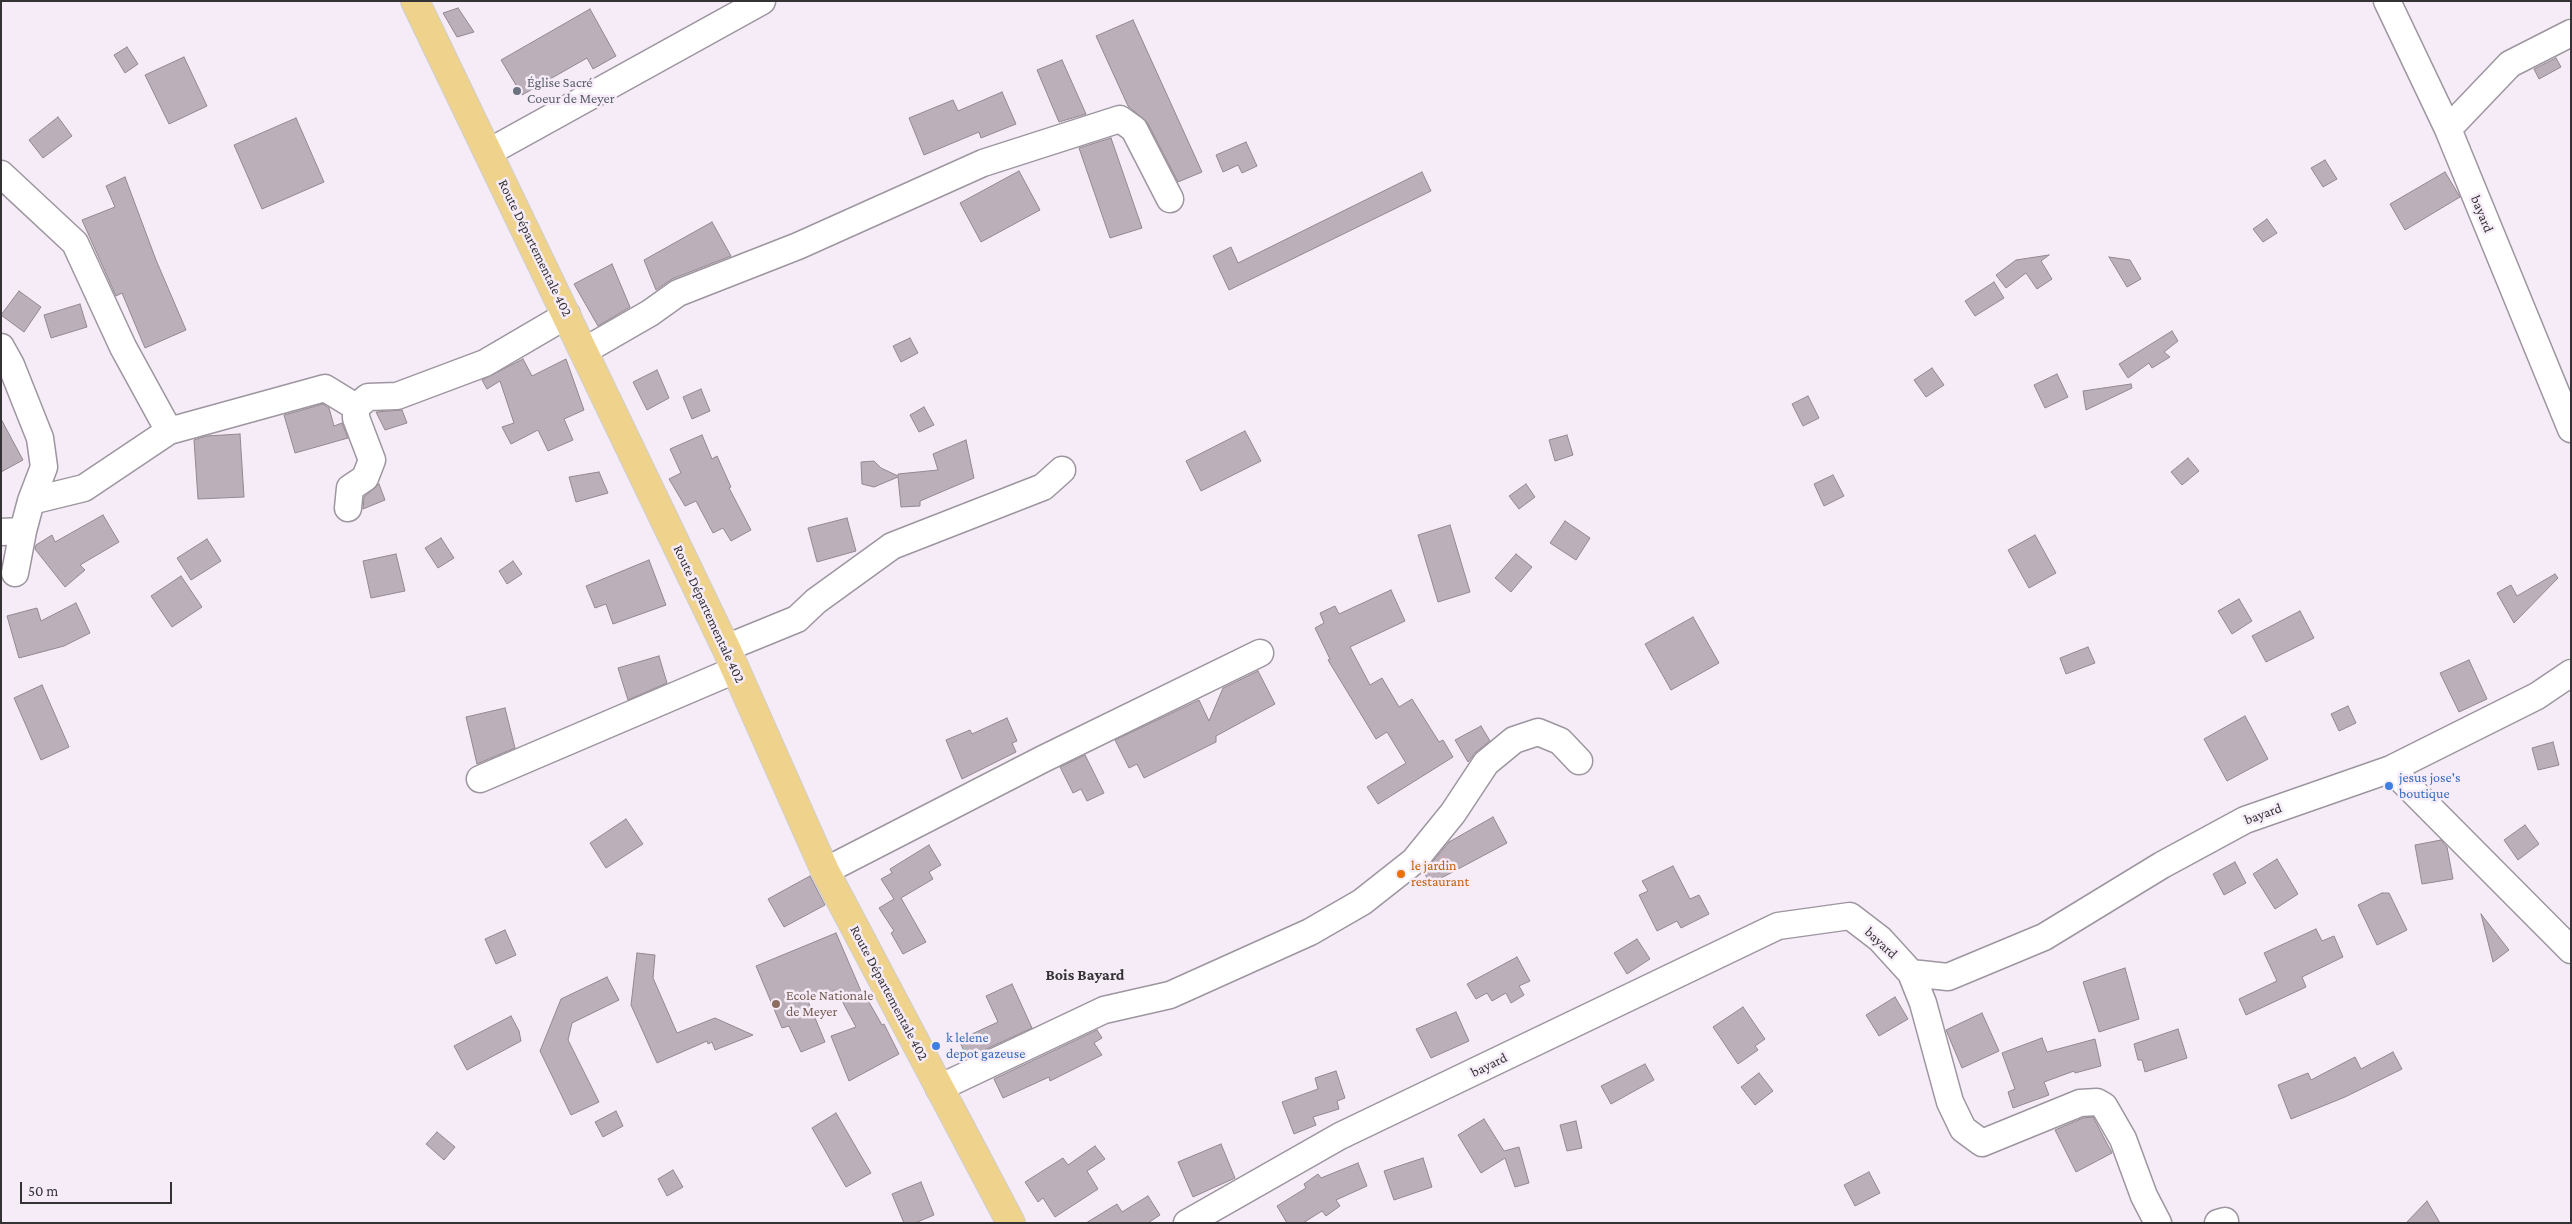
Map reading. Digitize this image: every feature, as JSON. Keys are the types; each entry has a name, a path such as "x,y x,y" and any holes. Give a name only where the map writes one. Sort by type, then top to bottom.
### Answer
{"main road":[{"name":"Route Départementale 402","path":"415,1 489,152 730,659 825,871 1011,1223"}],"street":[{"path":"489,152 762,1"},
{"name":"bayard","path":"2388,1 2448,129 2571,429"},
{"path":"2448,129 2510,64 2571,33"},
{"path":"584,352 650,313 678,293 798,246 983,163 1120,119 1134,129 1170,200"},
{"path":"1,174 74,243 123,347 169,431"},
{"path":"348,508 350,488 365,478 372,460 356,418 356,408 368,396 397,396 485,364 567,315"},
{"path":"1,347 11,366 40,438 44,467 31,501 12,531 15,573"},
{"path":"31,501 84,488 169,431 325,388 356,408"},
{"path":"480,779 730,659 797,619 816,600 892,546 1042,487 1062,470"},
{"path":"825,871 1043,759 1260,653"},
{"name":"bayard","path":"1187,1223 1340,1136 1778,926 1850,916 1880,939 1911,973 1948,977 2044,937 2162,865 2245,820 2391,769 2537,696 2571,673"},
{"path":"939,1088 1104,1010 1170,995 1310,932 1362,902 1414,861 1453,814 1486,763 1514,740 1538,732 1560,741 1579,761"},
{"path":"2391,769 2571,950"},
{"path":"1911,973 1923,1004 1950,1102 1963,1130 1982,1142 2080,1103 2097,1102 2104,1106 2123,1139 2144,1196 2158,1223"}],"building":[{"path":"458,8 474,32 457,37 443,13"},
{"path":"590,9 616,56 593,69 587,58 522,95 501,60"},
{"path":"1133,20 1202,172 1178,182 1147,122 1128,106 1096,36"},
{"path":"127,47 138,64 125,73 114,55"},
{"path":"184,57 207,106 169,124 145,75"},
{"path":"2556,58 2561,67 2539,79 2534,69"},
{"path":"1062,60 1086,114 1059,122 1037,70"},
{"path":"1002,92 1016,124 981,138 979,132 924,155 909,118 953,100 958,111"},
{"path":"58,117 72,136 43,158 29,140"},
{"path":"296,118 324,182 262,209 234,145"},
{"path":"1111,138 1142,228 1110,238 1079,148"},
{"path":"1246,142 1257,166 1242,173 1238,165 1223,172 1216,155"},
{"path":"2325,160 2337,179 2323,187 2311,168"},
{"path":"1019,171 1040,210 981,242 960,203"},
{"path":"1422,172 1431,191 1229,290 1213,256 1231,247 1238,263"},
{"path":"2445,172 2460,197 2405,230 2390,204"},
{"path":"125,177 156,260 186,330 145,348 122,293 116,296 82,220 115,207 106,186"},
{"path":"2267,219 2277,233 2263,242 2253,229"},
{"path":"712,222 731,256 672,279 656,290 644,260"},
{"path":"2049,255 2041,261 2052,279 2037,289 2026,273 2006,288 1996,275 2016,260"},
{"path":"2109,257 2130,260 2141,279 2127,287"},
{"path":"612,264 630,307 598,326 574,284"},
{"path":"1994,282 2004,298 1975,316 1965,301"},
{"path":"19,291 41,307 24,332 1,315"},
{"path":"80,304 87,327 51,338 44,315"},
{"path":"2172,331 2178,341 2164,352 2170,357 2152,368 2149,363 2128,378 2119,364"},
{"path":"910,338 918,353 901,362 893,346"},
{"path":"523,359 532,376 566,359 584,410 564,419 573,440 548,451 538,430 511,444 502,427 514,423 500,381 487,389 482,380"},
{"path":"1932,368 1944,385 1926,397 1914,380"},
{"path":"657,370 669,398 647,410 633,382"},
{"path":"2057,374 2068,397 2045,408 2034,385"},
{"path":"2131,384 2132,388 2086,410 2083,391"},
{"path":"701,389 710,411 692,419 683,397"},
{"path":"1808,396 1819,418 1803,426 1792,404"},
{"path":"323,404 329,408 334,426 342,423 348,438 295,453 284,415"},
{"path":"924,407 934,425 919,432 910,415"},
{"path":"402,410 407,423 385,430 376,412"},
{"path":"1,419 23,460 1,472"},
{"path":"1245,431 1261,461 1201,491 1186,461"},
{"path":"240,434 244,497 198,499 194,440 206,436"},
{"path":"702,435 712,459 717,456 731,487 729,488 751,530 731,541 723,528 713,533 696,501 685,506 669,479 681,473 670,449"},
{"path":"1567,435 1573,455 1555,461 1549,440"},
{"path":"966,440 974,478 920,501 920,506 901,507 898,477 874,487 862,484 861,462 874,461 881,468 898,476 898,474 938,470 933,454"},
{"path":"2188,458 2199,471 2182,485 2171,472"},
{"path":"599,472 608,493 576,502 569,477"},
{"path":"1833,475 1844,496 1824,506 1814,484"},
{"path":"379,484 385,500 363,509 364,497"},
{"path":"1526,484 1535,497 1519,509 1509,496"},
{"path":"103,515 119,542 80,565 85,570 65,587 35,549 36,545 52,535 55,542"},
{"path":"847,518 856,551 817,562 808,528"},
{"path":"1565,521 1590,538 1576,560 1550,543"},
{"path":"1450,525 1470,592 1438,602 1418,535"},
{"path":"2035,535 2056,573 2029,588 2008,550"},
{"path":"441,538 454,558 438,568 425,548"},
{"path":"207,539 221,561 191,580 177,558"},
{"path":"396,554 405,591 371,598 363,561"},
{"path":"1516,554 1532,567 1511,592 1495,578"},
{"path":"649,560 666,605 613,624 606,604 595,608 586,586"},
{"path":"513,561 522,574 507,584 499,571"},
{"path":"2555,574 2558,578 2514,623 2497,593 2511,585 2517,596"},
{"path":"181,576 202,607 172,627 151,596"},
{"path":"1391,590 1405,621 1350,647 1370,685 1382,678 1399,707 1412,699 1439,742 1443,740 1453,757 1378,804 1367,787 1406,763 1387,732 1376,739 1328,660 1330,659 1315,628 1324,623 1320,613 1335,606 1339,614"},
{"path":"2239,599 2252,621 2232,634 2218,611"},
{"path":"76,603 90,633 64,646 19,658 7,616 37,608 41,621"},
{"path":"2300,611 2314,638 2266,662 2252,636"},
{"path":"1693,617 1719,663 1671,690 1645,644"},
{"path":"2088,647 2095,663 2066,674 2060,658"},
{"path":"659,656 667,683 628,700 618,668"},
{"path":"2469,660 2487,699 2459,712 2440,673"},
{"path":"1258,671 1275,704 1216,736 1216,742 1144,778 1137,764 1129,768 1115,740 1199,700 1209,721 1223,688"},
{"path":"42,685 69,747 41,760 14,698"},
{"path":"2348,706 2356,723 2339,731 2331,714"},
{"path":"505,708 515,748 477,764 466,717"},
{"path":"2245,716 2268,759 2227,781 2204,739"},
{"path":"1007,718 1017,741 1012,743 1016,752 962,779 946,740 970,730 972,734"},
{"path":"1481,726 1490,741 1476,752 1468,762 1455,740"},
{"path":"2553,742 2559,765 2538,770 2532,748"},
{"path":"1085,755 1104,793 1087,801 1081,789 1073,793 1060,767"},
{"path":"1493,817 1507,843 1430,884 1424,872 1449,842"},
{"path":"626,819 643,844 606,868 590,843"},
{"path":"2525,825 2539,844 2518,860 2504,840"},
{"path":"2441,840 2447,847 2453,879 2422,884 2415,845"},
{"path":"929,845 941,865 929,872 933,879 901,898 926,942 903,954 891,933 894,931 879,908 894,899 881,879 892,873 890,869"},
{"path":"2277,859 2298,894 2275,909 2253,874"},
{"path":"2235,862 2246,883 2224,895 2213,874"},
{"path":"1673,866 1690,899 1699,895 1709,914 1681,928 1677,921 1657,931 1639,895 1648,891 1642,881"},
{"path":"810,876 825,905 784,927 768,899"},
{"path":"2382,893 2389,893 2407,930 2377,945 2358,905"},
{"path":"2481,914 2509,950 2493,962"},
{"path":"2316,929 2322,941 2334,936 2343,957 2302,977 2306,987 2246,1015 2239,999 2277,981 2264,953"},
{"path":"505,930 516,955 496,964 485,939"},
{"path":"836,933 864,998 866,997 882,1025 884,1024 899,1054 849,1081 831,1036 856,1027 836,990 808,1001 825,1042 801,1052 789,1026 782,1028 756,966"},
{"path":"1637,939 1650,959 1627,974 1614,953"},
{"path":"637,953 655,955 653,978 677,1033 715,1018 753,1035 715,1050 712,1042 708,1044 707,1041 657,1063 631,1005"},
{"path":"1517,957 1530,981 1519,986 1524,995 1511,1003 1506,993 1492,1001 1487,993 1476,999 1467,984"},
{"path":"2125,968 2139,1019 2099,1032 2083,982"},
{"path":"607,977 619,1000 572,1023 568,1040 599,1102 571,1115 540,1051 561,999"},
{"path":"1012,984 1032,1028 967,1058 959,1040 998,1022 986,996"},
{"path":"1895,997 1908,1019 1879,1036 1866,1015"},
{"path":"1743,1007 1765,1039 1755,1046 1758,1050 1738,1064 1713,1027"},
{"path":"1456,1012 1469,1041 1431,1058 1416,1029"},
{"path":"1982,1013 1999,1051 1962,1068 1946,1030"},
{"path":"511,1016 519,1031 521,1041 467,1070 454,1046"},
{"path":"2178,1029 2187,1058 2145,1072 2142,1060 2138,1060 2134,1044"},
{"path":"1097,1030 1102,1038 1094,1043 1102,1055 1050,1081 1049,1077 1003,1098 994,1079"},
{"path":"2042,1038 2047,1052 2095,1039 2101,1066 2075,1073 2074,1071 2044,1082 2049,1095 2013,1108 2008,1092 2015,1089 2002,1053"},
{"path":"2393,1052 2402,1069 2345,1097 2291,1119 2278,1085 2308,1073 2311,1080 2355,1057 2361,1069"},
{"path":"1645,1064 1654,1080 1611,1104 1601,1086"},
{"path":"1336,1071 1345,1098 1337,1101 1339,1109 1313,1117 1316,1125 1294,1134 1282,1102 1318,1089 1315,1078"},
{"path":"1759,1073 1773,1091 1755,1105 1741,1087"},
{"path":"616,1111 623,1126 603,1137 595,1122"},
{"path":"836,1113 871,1173 846,1187 812,1128"},
{"path":"2093,1117 2112,1153 2076,1172 2055,1130 2083,1118"},
{"path":"1484,1119 1504,1151 1519,1147 1529,1183 1515,1187 1505,1158 1481,1173 1458,1135"},
{"path":"1576,1121 1582,1148 1567,1151 1560,1125"},
{"path":"437,1132 455,1147 444,1160 426,1144"},
{"path":"1221,1144 1235,1178 1193,1197 1178,1162"},
{"path":"1095,1146 1105,1159 1087,1171 1098,1189 1055,1217 1043,1198 1038,1202 1025,1182 1063,1158 1068,1165"},
{"path":"1423,1158 1432,1187 1394,1200 1384,1171"},
{"path":"1358,1163 1367,1186 1336,1200 1340,1206 1326,1216 1322,1211 1303,1223 1287,1223 1277,1206 1306,1188 1304,1184 1318,1174 1321,1178"},
{"path":"673,1170 683,1187 667,1196 658,1179"},
{"path":"1869,1172 1880,1193 1855,1206 1844,1185"},
{"path":"921,1182 934,1215 915,1223 904,1223 892,1194"},
{"path":"1148,1196 1160,1215 1148,1223 1086,1223 1117,1204 1122,1212"},
{"path":"2427,1201 2440,1223 2406,1223"}],"place":[{"name":"Église Sacré Coeur de Meyer","path":"517,91"},
{"name":"jesus jose's boutique","path":"2389,786"},
{"name":"le jardin restaurant","path":"1401,874"},
{"name":"Ecole Nationale de Meyer","path":"776,1004"},
{"name":"k lelene depot gazeuse","path":"936,1046"}],"district":[{"name":"Bois Bayard","path":"1085,975"}]}
